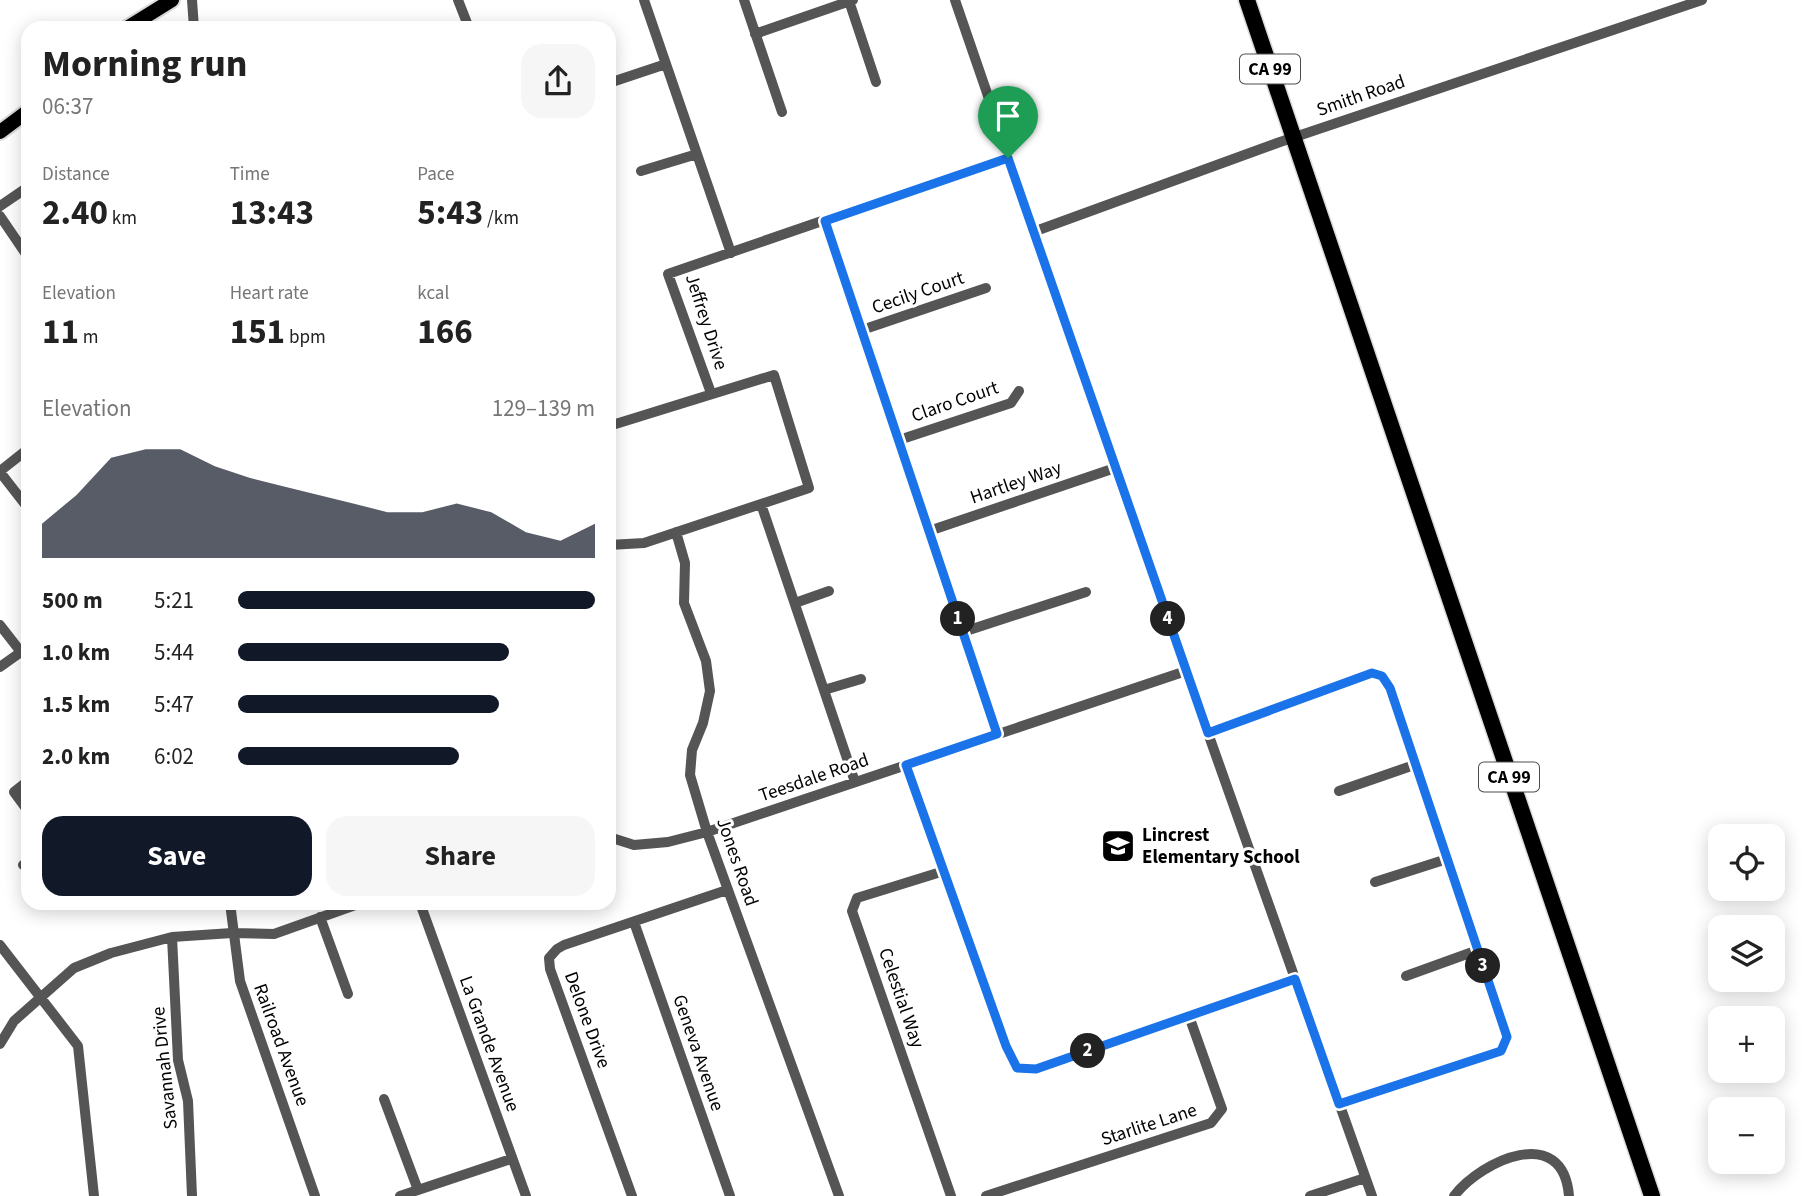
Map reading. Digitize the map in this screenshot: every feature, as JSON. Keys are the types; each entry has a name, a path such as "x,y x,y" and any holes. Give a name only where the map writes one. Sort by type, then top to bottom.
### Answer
{"highway":[{"name":"CA 99","path":"1247,0 1651,1196"}],"main road":[{"path":"138,21 172,0"},
{"path":"0,132 21,116"}],"street":[{"path":"192,0 194,21"},
{"path":"458,0 466,21"},
{"path":"644,0 731,253 1008,158"},
{"path":"744,0 782,112"},
{"path":"955,0 1115,468 1372,1196"},
{"name":"Smith Road","path":"1033,232 1293,138 1702,0"},
{"path":"755,34 851,1 876,82"},
{"path":"616,81 666,64"},
{"path":"641,171 697,154"},
{"path":"0,206 21,192"},
{"path":"0,216 21,247"},
{"path":"825,221 997,734"},
{"name":"Jeffrey Drive","path":"731,253 668,274 711,393 774,375 809,488 761,504"},
{"name":"Cecily Court","path":"862,330 986,288"},
{"name":"Claro Court","path":"899,440 1011,403 1019,391"},
{"path":"616,424 711,393"},
{"path":"21,455 0,472 21,499"},
{"name":"Hartley Way","path":"929,531 1115,468"},
{"path":"616,545 644,543 761,504 855,782"},
{"name":"Jones Road","path":"676,532 685,563 684,603 706,661 710,691 703,723 692,750 690,775 727,890 839,1196"},
{"path":"794,603 829,591"},
{"path":"962,632 1086,592"},
{"path":"0,625 21,646"},
{"path":"0,667 21,653"},
{"name":"Teesdale Road","path":"616,839 634,845 668,842 707,832 1186,671"},
{"path":"1208,733 1372,673 1382,676 1390,688 1417,764 1507,1037 1501,1051 1339,1104"},
{"path":"824,690 861,679"},
{"path":"1339,791 1417,764"},
{"path":"906,765 1006,1046 1017,1068 1036,1069 1295,979"},
{"path":"21,786 14,792 21,802"},
{"path":"1375,883 1447,859"},
{"name":"Celestial Way","path":"944,871 858,898 852,911 951,1196"},
{"name":"Delone Drive","path":"632,1196 548,962 549,958 556,949 727,890"},
{"name":"Railroad Avenue","path":"230,910 240,981 315,1196"},
{"path":"0,1044 14,1021 74,968 111,953 172,937 232,933 274,934 341,910"},
{"name":"La Grande Avenue","path":"422,910 526,1196"},
{"path":"320,917 348,994"},
{"name":"Geneva Avenue","path":"634,922 730,1196"},
{"name":"Savannah Drive","path":"172,937 178,1060 188,1101 192,1196"},
{"path":"0,945 78,1046 94,1196"},
{"path":"1406,976 1478,950"},
{"name":"Starlite Lane","path":"986,1196 1211,1123 1222,1108 1189,1016"},
{"path":"384,1099 418,1190"},
{"path":"1454,1196 1472,1178 1504,1161 1530,1152 1549,1157 1559,1166 1565,1175 1569,1196"},
{"path":"400,1196 511,1159"},
{"path":"1310,1196 1365,1178"}],"place":[{"name":"Lincrest Elementary School","path":"1118,846"}],"route":[{"path":"1008,158 1208,733 1372,673 1382,676 1390,688 1417,764 1507,1037 1501,1051 1339,1104 1295,979 1036,1069 1017,1068 1006,1046 906,765 997,734 825,221 1008,158"}]}
